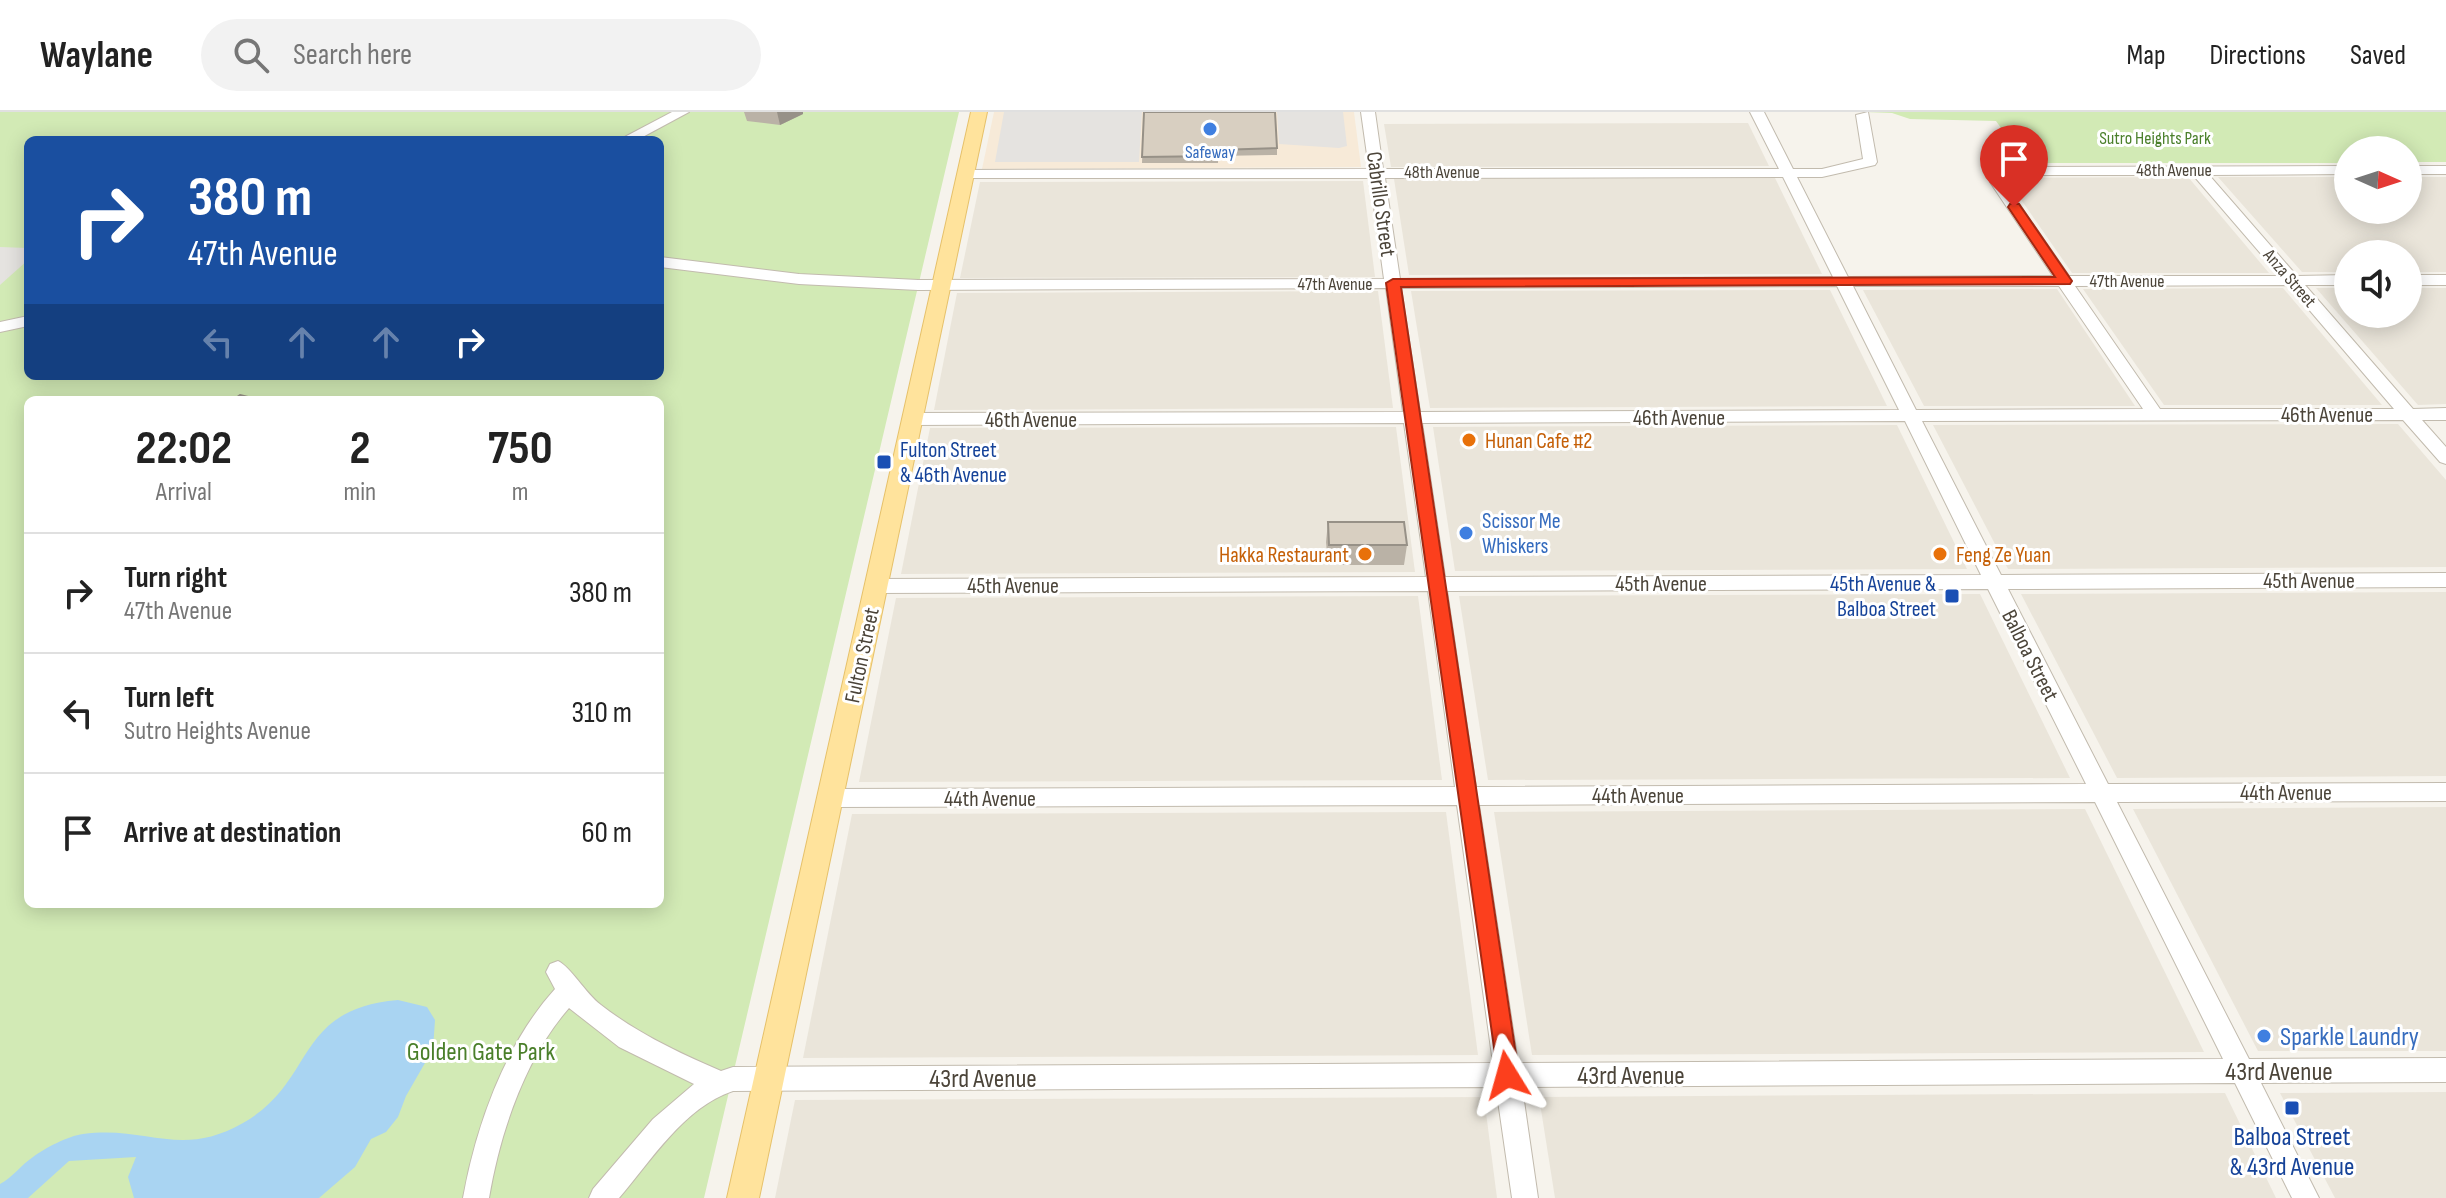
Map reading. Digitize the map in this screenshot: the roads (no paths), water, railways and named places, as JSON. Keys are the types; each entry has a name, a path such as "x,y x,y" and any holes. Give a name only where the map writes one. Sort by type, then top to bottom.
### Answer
{"main road":[{"name":"Fulton Street","path":"743,1198 979,112"}],"street":[{"path":"634,136 682,112"},
{"name":"Cabrillo Street","path":"1368,112 1525,1198"},
{"name":"Balboa Street","path":"1757,112 2306,1198"},
{"name":"48th Avenue","path":"965,174 1822,173 1868,164 1863,115"},
{"name":"Anza Street","path":"2197,170 2446,458"},
{"name":"48th Avenue","path":"2065,281 1997,182 2000,174 2016,171 2334,170"},
{"path":"2422,170 2446,170"},
{"name":"47th Avenue","path":"664,262 810,280 941,285 2334,280"},
{"path":"2422,280 2446,280"},
{"path":"2065,281 2155,415"},
{"path":"0,327 24,322"},
{"name":"46th Avenue","path":"912,419 2446,414"},
{"name":"45th Avenue","path":"876,586 2446,580"},
{"name":"44th Avenue","path":"830,798 2446,792"},
{"path":"476,1198 487,1146 503,1106 563,982 585,1009 619,1031 719,1082"},
{"name":"43rd Avenue","path":"719,1082 768,1079 2446,1070"},
{"path":"602,1198 691,1099 719,1082"}],"water":[{"path":"398,1000 427,1007 435,1020 433,1049 406,1096 398,1117 386,1132 371,1139 355,1167 319,1198 134,1198 128,1177 136,1157 69,1161 28,1198 0,1198 0,1184 38,1154 71,1137 106,1132 163,1139 200,1139 243,1123 267,1106 322,1032 340,1017 364,1006"}],"place":[{"name":"Safeway","path":"1210,129"},
{"name":"Hunan Cafe #2","path":"1469,440"},
{"name":"Fulton Street & 46th Avenue","path":"884,462"},
{"name":"Scissor Me Whiskers","path":"1466,533"},
{"name":"Hakka Restaurant","path":"1365,554"},
{"name":"Feng Ze Yuan","path":"1940,554"},
{"name":"45th Avenue & Balboa Street","path":"1952,596"},
{"name":"Sparkle Laundry","path":"2264,1036"},
{"name":"Balboa Street & 43rd Avenue","path":"2292,1108"}],"park label":[{"name":"Sutro Heights Park","path":"2155,138"},
{"name":"Golden Gate Park","path":"481,1051"}]}
